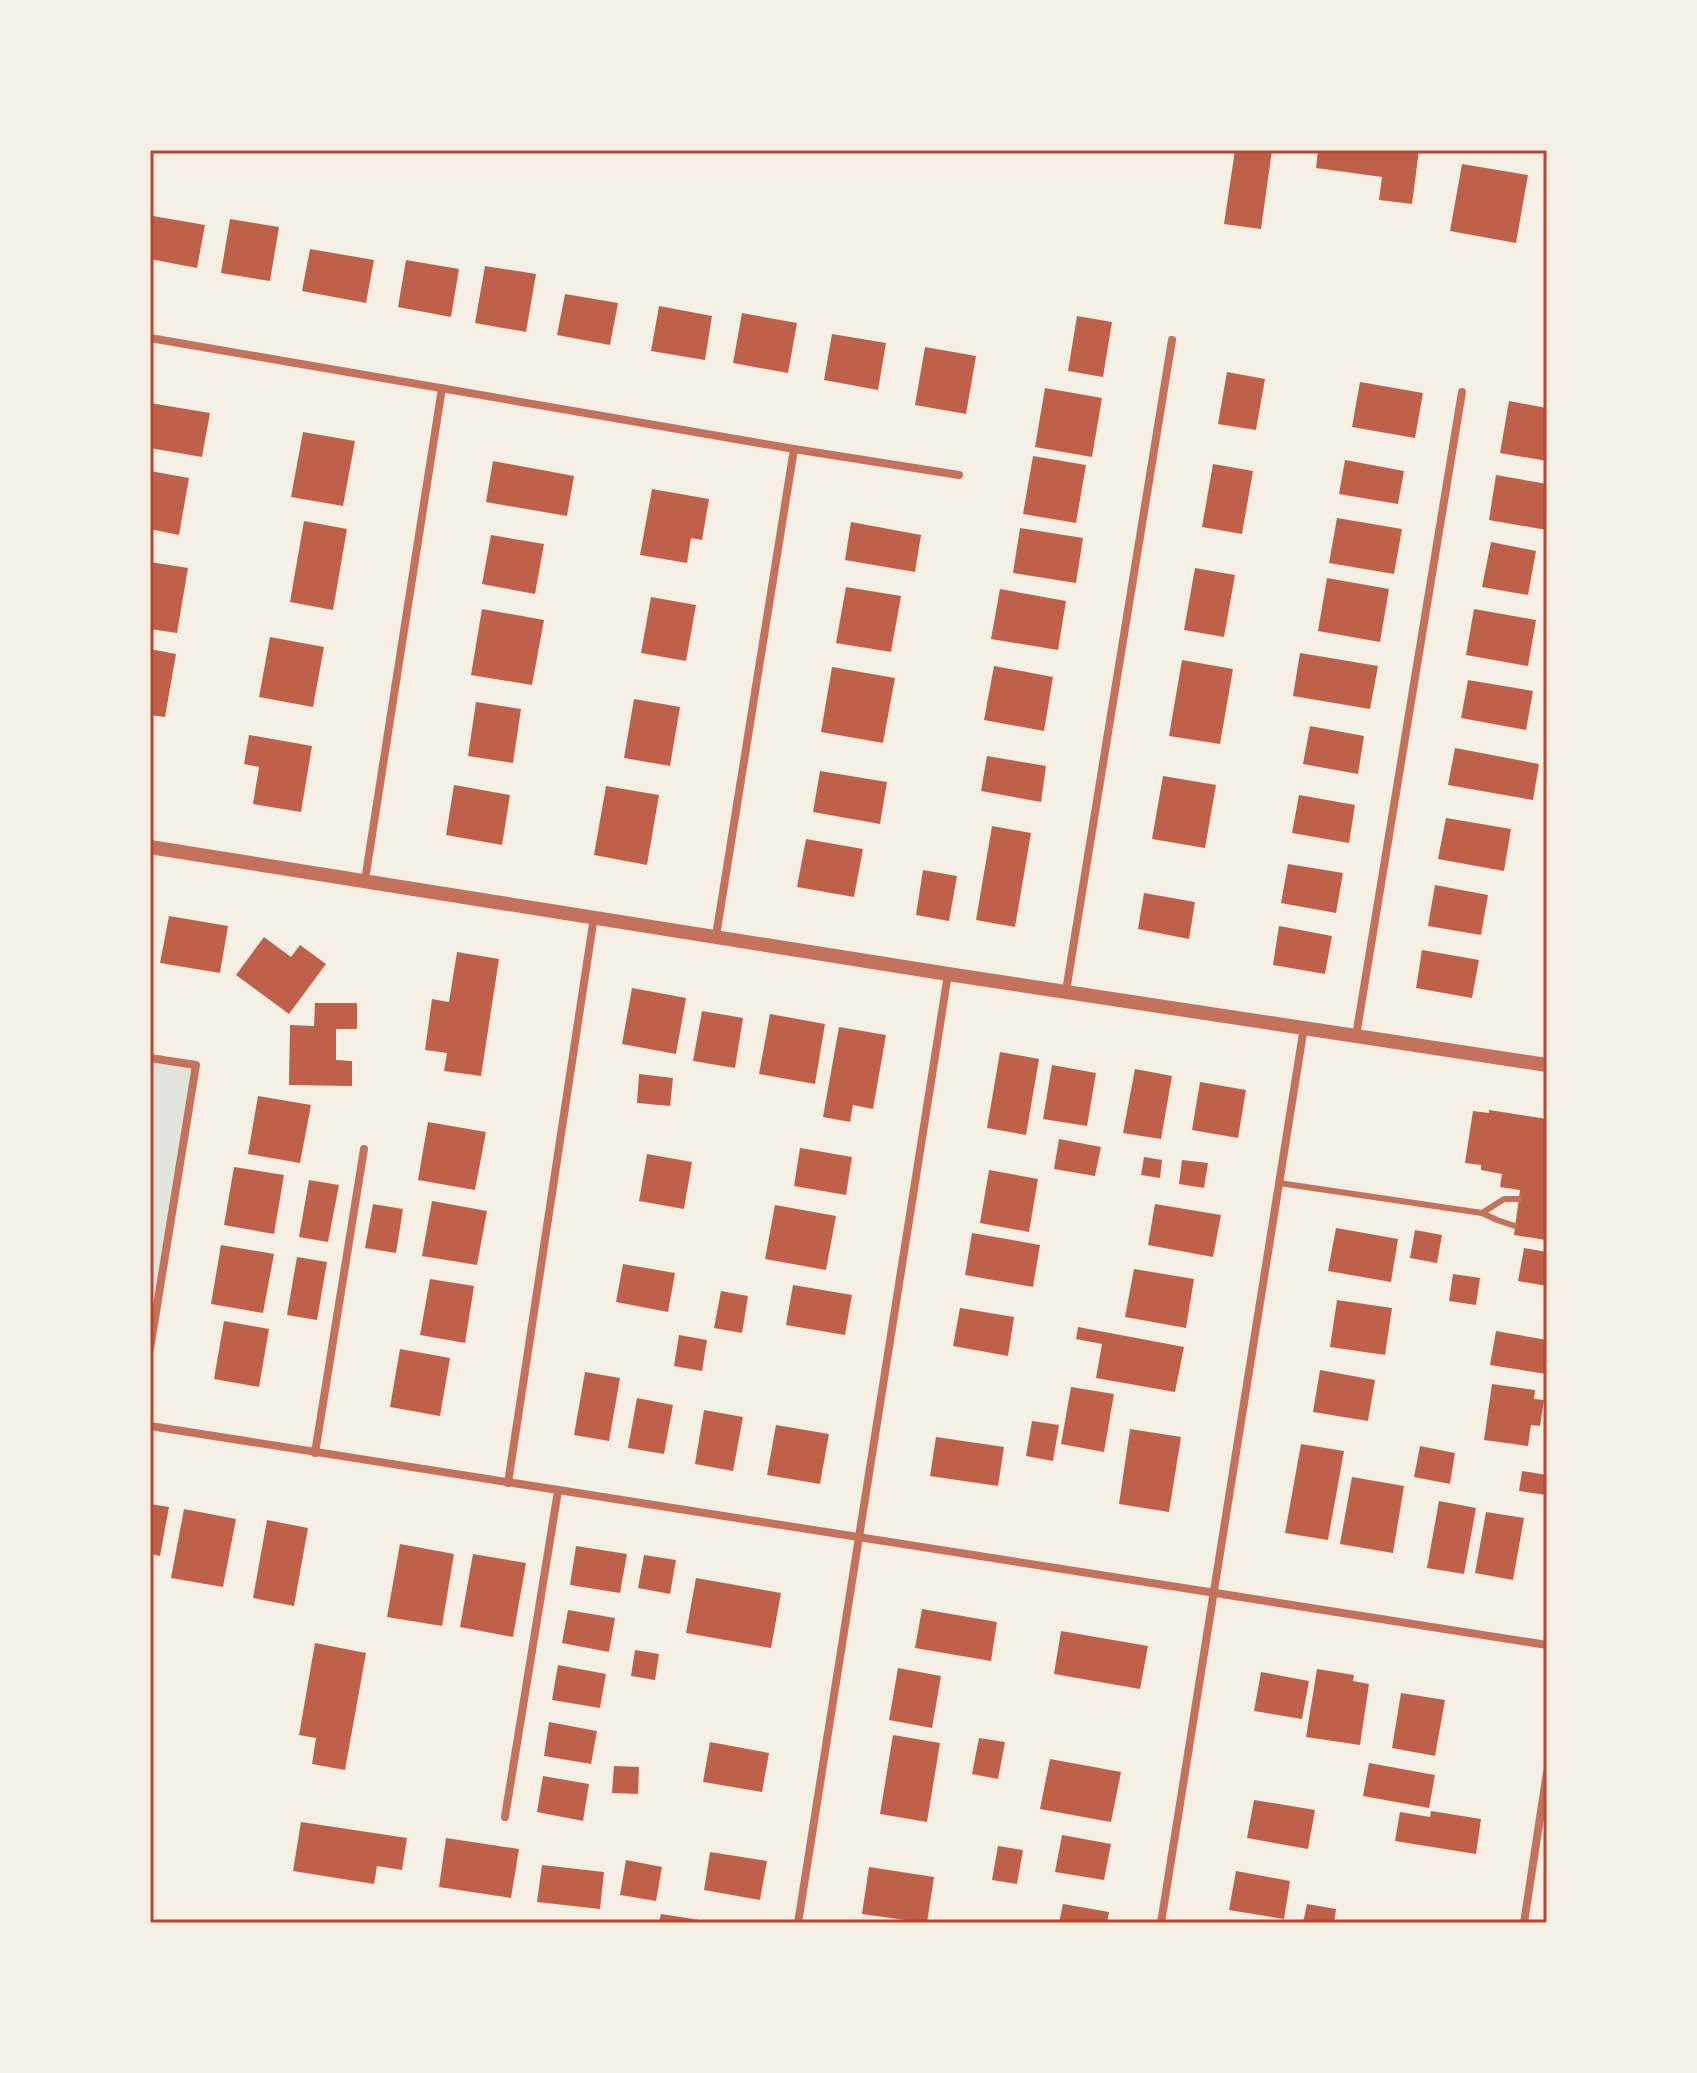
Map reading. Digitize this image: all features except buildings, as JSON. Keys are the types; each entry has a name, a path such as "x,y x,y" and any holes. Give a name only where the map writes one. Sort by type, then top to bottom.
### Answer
{"street":[{"path":"150,338 959,475"},
{"path":"1066,991 1172,340"},
{"path":"365,880 442,388"},
{"path":"1356,1036 1462,392"},
{"path":"716,936 794,449"},
{"path":"150,847 948,974 1547,1065"},
{"path":"508,1483 594,917"},
{"path":"798,1923 948,974"},
{"path":"1161,1923 1304,1027"},
{"path":"150,1058 196,1065 150,1349"},
{"path":"315,1453 364,1149"},
{"path":"150,1426 1547,1645"},
{"path":"505,1817 558,1491"},
{"path":"1524,1923 1547,1772"}],"lane":[{"path":"1279,1183 1482,1213 1515,1226"},
{"path":"1482,1213 1504,1199 1519,1199"}],"shaded area":[{"path":"150,1058 196,1065 150,1349"}]}
